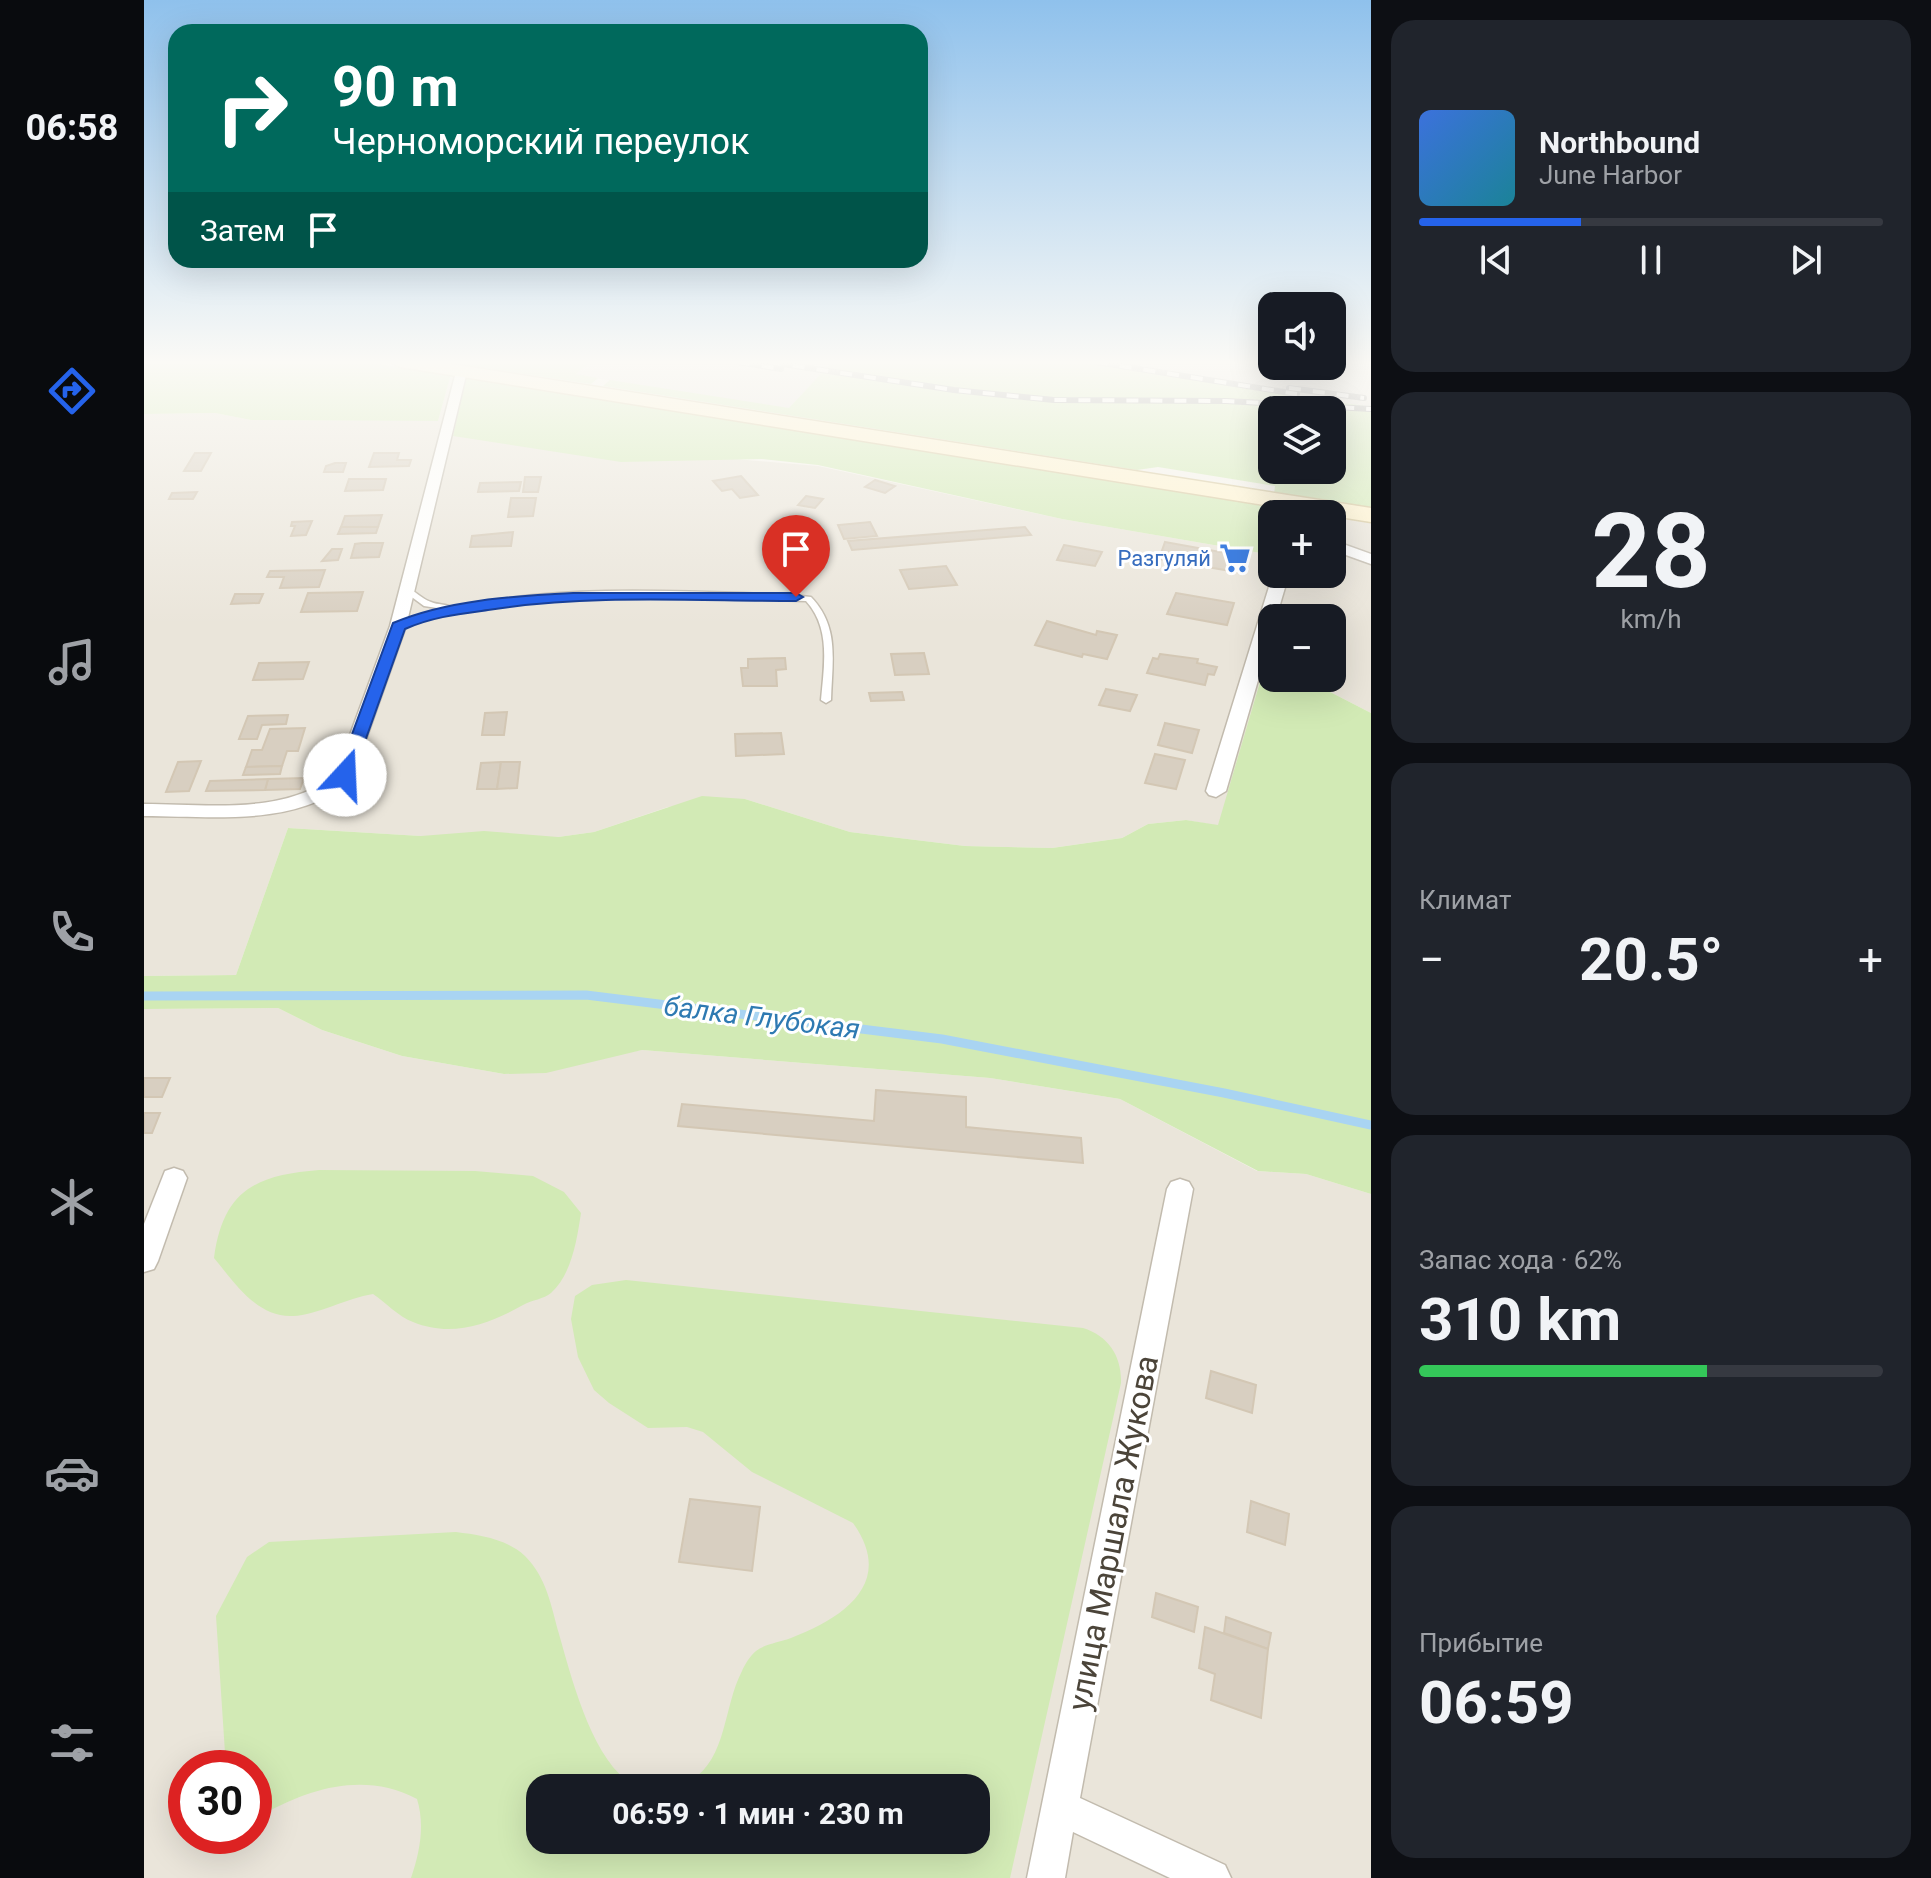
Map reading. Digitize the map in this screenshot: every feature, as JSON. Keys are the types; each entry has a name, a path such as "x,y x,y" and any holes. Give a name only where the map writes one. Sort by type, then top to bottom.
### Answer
{"main road":[{"path":"939,450 1258,502"},
{"path":"1346,513 1371,515"}],"street":[{"path":"144,810 280,806 326,794 338,786 345,775 398,626 442,450"},
{"path":"1346,550 1371,559"},
{"path":"1216,791 1277,588"},
{"path":"144,1261 174,1178"},
{"name":"улица Маршала Жукова","path":"1046,1878 1180,1189"},
{"path":"1059,1807 1212,1878"}],"lane":[{"path":"408,590 427,604 460,608"},
{"path":"398,626 425,615 460,608 573,597 704,595 808,599 818,609 827,631 826,700"}],"shaded area":[{"path":"144,450 625,450 818,466 1062,519 1258,553 1258,588 1346,588 1346,518 1371,522 1371,713 1330,692 1346,692 1346,604 1258,604 1258,689 1219,826 1186,820 1148,824 1122,838 1052,848 965,846 850,832 745,799 668,807 594,832 558,837 421,836 288,828 236,975 144,976"},
{"path":"278,1008 322,1030 402,1056 504,1074 642,1050 990,1078 1120,1099 1257,1171 1306,1174 1371,1194 1371,1878 144,1878 144,1009"}],"green space":[{"path":"541,450 924,450 1258,503 1258,553 1062,519 818,465 762,459 621,462"},
{"path":"1008,450 1258,450 1258,483 1158,467 1137,470"},
{"path":"1346,450 1371,450 1371,510 1346,506 1346,500 1310,500 1274,494 1275,486 1263,484 1346,484"},
{"path":"1258,689 1258,692 1330,692 1371,713 1371,1194 1306,1174 1258,1171 1120,1099 990,1078 642,1050 546,1073 504,1074 402,1056 322,1030 278,1008 144,1009 144,976 236,975 288,828 421,836 484,831 558,837 594,832 702,796 745,799 850,832 965,846 1052,848 1122,838 1148,824 1186,820 1218,825"},
{"path":"319,1170 475,1171 533,1176 564,1192 581,1213 569,1266 548,1295 470,1327 442,1329 413,1322 373,1294 302,1315 280,1315 268,1311 248,1297 214,1258 218,1235 234,1202 246,1191 277,1176"},
{"path":"626,1280 1083,1328 1100,1336 1112,1349 1119,1365 1121,1383 1010,1878 411,1878 420,1838 421,1819 417,1799 378,1786 339,1786 301,1796 272,1810 272,1750 225,1750 216,1616 247,1557 269,1542 456,1532 502,1542 518,1550 532,1565 547,1593 587,1721 610,1763 620,1774 526,1774 526,1854 990,1854 990,1774 699,1774 713,1757 735,1688 752,1655 764,1647 810,1630 845,1609 858,1596 866,1580 869,1563 865,1544 853,1523 752,1472 703,1432 687,1427 648,1428 594,1390 578,1357 571,1319 575,1296 592,1285"}],"building":[{"path":"195,453 211,453 201,471 184,471"},
{"path":"374,453 399,453 397,460 411,460 409,466 369,467"},
{"path":"346,463 343,472 324,472 326,466"},
{"path":"741,476 758,495 740,498 732,489 722,491 713,481"},
{"path":"525,477 541,477 538,492 523,492"},
{"path":"349,479 386,479 383,490 345,491"},
{"path":"875,480 895,486 885,493 865,487"},
{"path":"521,482 519,491 478,492 480,483"},
{"path":"197,492 193,499 169,499 172,493"},
{"path":"806,496 823,499 815,508 798,505"},
{"path":"511,498 536,498 533,516 508,517"},
{"path":"382,515 378,527 341,527 345,516"},
{"path":"312,521 306,535 291,536 295,526 291,526 292,522"},
{"path":"870,522 877,536 844,539 838,525"},
{"path":"341,527 378,527 376,533 338,534"},
{"path":"1025,527 1031,535 852,550 848,541"},
{"path":"513,532 511,546 470,547 472,536"},
{"path":"1165,542 1248,557 1243,573 1159,559"},
{"path":"383,543 379,557 351,558 355,544"},
{"path":"1064,545 1102,552 1095,566 1057,560"},
{"path":"332,549 342,549 338,560 322,561"},
{"path":"946,566 957,585 909,589 900,570"},
{"path":"325,570 319,587 280,588 284,577 267,577 270,571"},
{"path":"363,592 357,611 301,612 308,593"},
{"path":"1176,593 1234,603 1227,625 1167,614"},
{"path":"235,594 263,594 259,603 231,604"},
{"path":"1047,621 1096,635 1097,631 1117,635 1107,659 1083,654 1082,657 1035,645"},
{"path":"924,653 929,674 895,675 891,654"},
{"path":"1160,654 1198,659 1197,663 1217,667 1214,675 1208,674 1205,685 1147,673 1153,658 1158,659"},
{"path":"785,658 786,669 776,670 777,686 743,686 741,668 748,668 748,659"},
{"path":"309,662 303,679 253,680 259,663"},
{"path":"1106,689 1137,695 1130,711 1099,705"},
{"path":"902,692 904,700 871,701 869,693"},
{"path":"507,712 504,735 482,735 485,713"},
{"path":"288,715 286,724 262,725 257,739 239,739 248,716"},
{"path":"1165,723 1199,730 1192,753 1158,745"},
{"path":"305,728 298,751 287,751 282,766 246,767 252,750 262,750 270,729"},
{"path":"781,733 784,754 736,756 735,734"},
{"path":"1155,754 1185,760 1176,789 1145,783"},
{"path":"201,761 189,791 166,792 178,762"},
{"path":"501,762 497,789 477,789 481,763"},
{"path":"501,762 520,762 517,788 497,789"},
{"path":"282,766 280,774 243,775 246,767"},
{"path":"304,778 300,789 265,790 268,779"},
{"path":"268,779 265,790 206,791 210,781"},
{"path":"144,1078 170,1078 162,1097 144,1097"},
{"path":"876,1090 966,1097 966,1127 1081,1138 1083,1163 678,1126 682,1104 874,1121"},
{"path":"144,1113 160,1113 152,1133 144,1133"},
{"path":"1211,1371 1256,1385 1252,1413 1206,1398"},
{"path":"690,1499 760,1507 752,1571 679,1562"},
{"path":"1251,1501 1289,1514 1285,1545 1247,1532"},
{"path":"1156,1593 1198,1607 1194,1632 1152,1617"},
{"path":"1226,1617 1271,1633 1268,1649 1224,1633"},
{"path":"1205,1627 1268,1649 1261,1718 1211,1700 1215,1674 1199,1668"}],"waterway":[{"name":"балка Глубокая","path":"144,996 586,995 942,1039 1224,1093 1371,1125"}],"place":[{"name":"Разгуляй","path":"1235,558"}],"route":[{"path":"345,775 398,626 425,615 528,600 573,597 796,597"}]}
